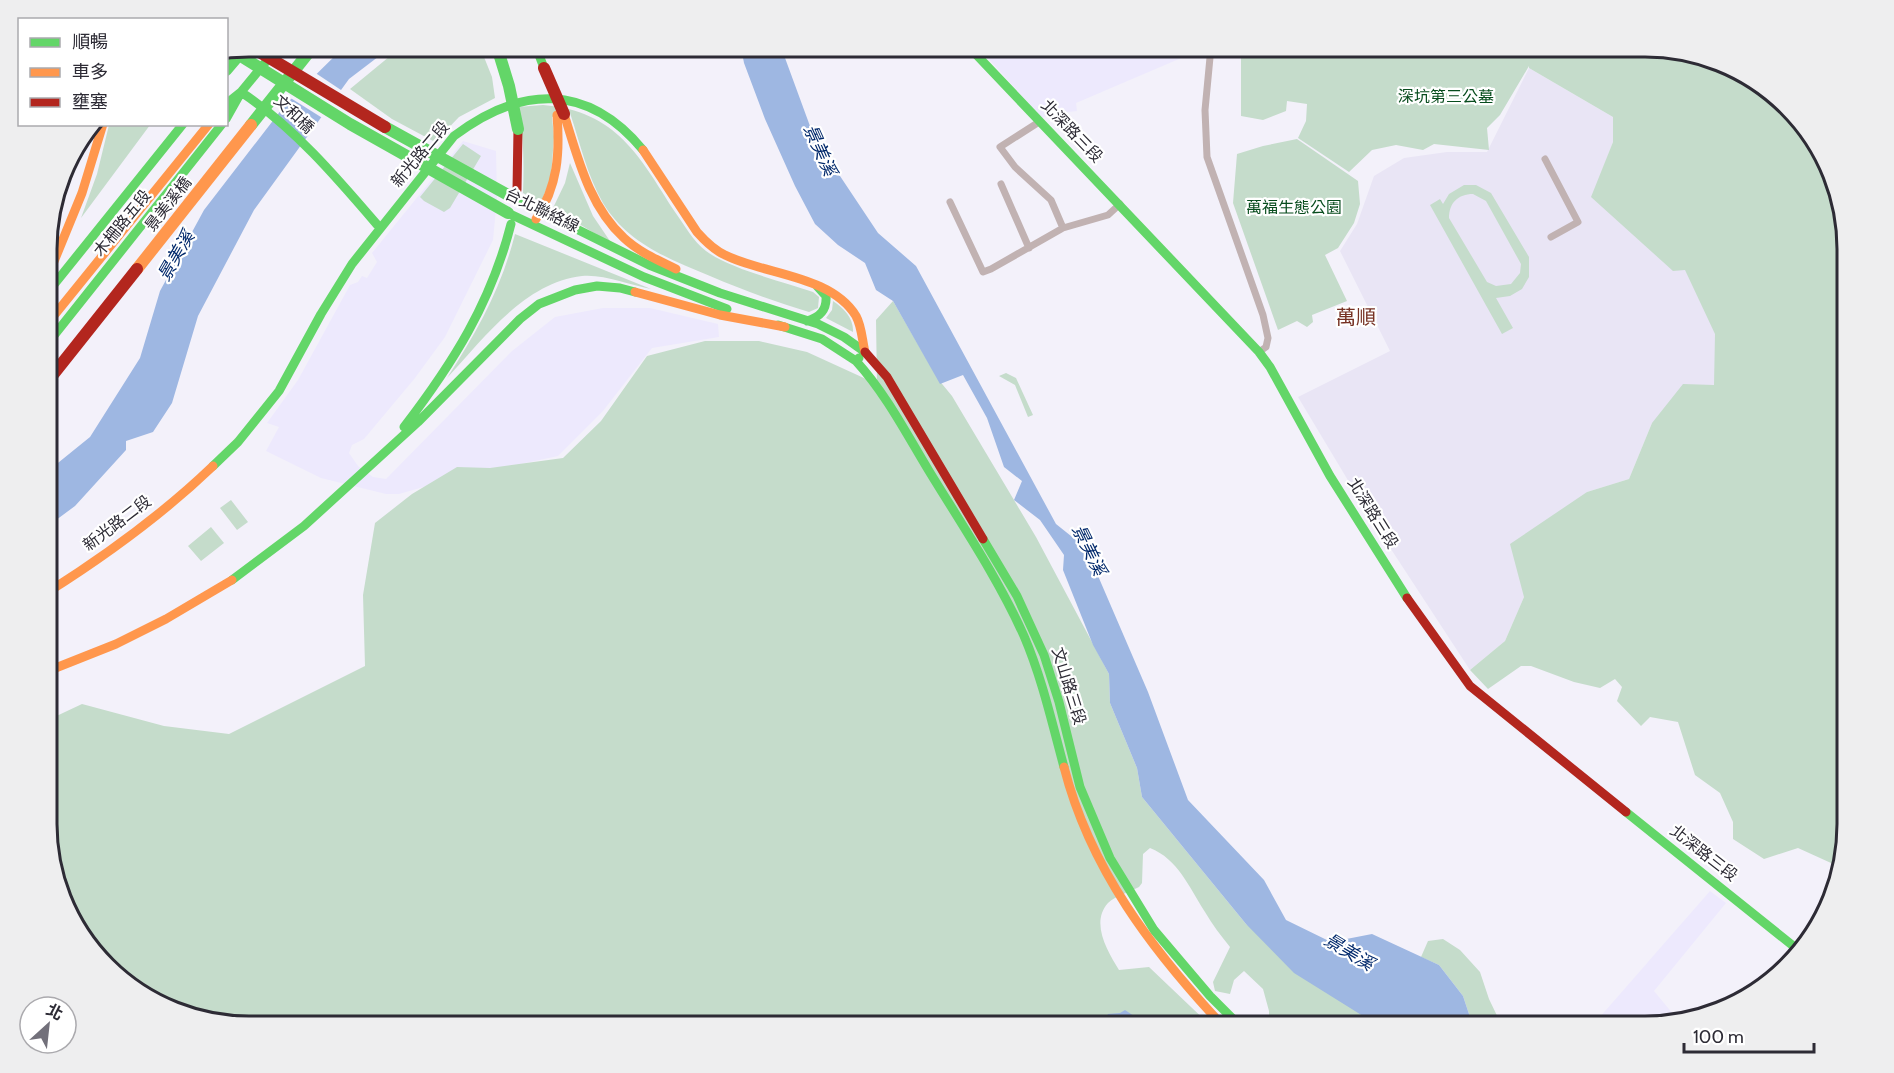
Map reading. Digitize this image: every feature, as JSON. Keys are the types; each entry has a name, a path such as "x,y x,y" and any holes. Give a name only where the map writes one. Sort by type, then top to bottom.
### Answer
{"main road":[{"name":"台北聯絡線","path":"242,57 350,124 510,218 531,225 689,295 822,339 860,357"},
{"name":"台北聯絡線","path":"269,57 372,121 514,193 540,212 649,265 747,303 807,321 844,337 860,357"},
{"path":"228,117 246,95 271,57"},
{"name":"景美溪橋","path":"57,370 304,57"},
{"path":"501,57 510,86 518,129 514,193"},
{"path":"540,57 595,201 611,225 624,238 653,257 747,303"},
{"name":"北深路三段","path":"979,57 1259,352 1270,367 1330,476 1415,611 1456,670 1470,686 1793,946"},
{"path":"228,103 246,95"},
{"name":"文和橋","path":"246,95 322,162 380,228"},
{"name":"新光路二段","path":"57,586 185,493 238,442 279,391 352,264 444,147 468,124 502,106 519,101 555,99 575,103 592,109 620,126 644,152 697,232 714,248 738,260 832,292 850,307 859,323 860,357"},
{"path":"531,225 549,198 559,164 560,114"},
{"path":"57,281 181,126"},
{"name":"木柵路五段","path":"57,312 207,126"},
{"name":"木柵路五段","path":"57,332 220,126"},
{"path":"57,256 93,160 100,128"},
{"path":"375,460 411,418 468,336 485,306 494,285 510,218"},
{"path":"57,667 116,644 166,619 238,576 304,526 418,422 520,319 539,304 556,296 597,286 620,288 720,315 785,327"},
{"path":"807,321 822,315 827,304 823,291 817,286"},
{"name":"文山路三段","path":"860,357 886,377 1017,596 1044,655 1059,702 1080,787 1110,858 1140,918 1154,930 1219,1016"}],"street":[{"path":"1210,57 1205,110 1207,157 1263,315 1268,338 1266,347 1259,352"},
{"path":"1039,122 1000,147 1007,159 1051,200 1063,228"},
{"path":"1545,159 1578,222 1551,237"},
{"path":"1001,184 1029,248"},
{"path":"950,202 982,272 1063,228 1108,215 1120,204"}],"shaded area":[{"path":"987,57 1184,57 1076,103 1077,111 1050,114 1042,118"},
{"path":"1529,68 1613,117 1613,142 1592,197 1834,216 1837,236 1837,432 1652,423 1629,479 1587,492 1524,597 1505,641 1470,670 1370,517 1298,397 1390,351 1340,251 1357,224 1374,176 1404,158 1447,152 1487,152"},
{"path":"463,141 496,151 497,198 493,240 445,337 415,378 364,439 352,445 349,453 358,466 373,477 386,479 512,351 555,317 603,308 650,308 718,324 719,337 652,348 603,411 558,456 455,478 399,494 386,494 321,478 266,451 279,427 267,423 298,380 350,285 358,282 362,276 367,278 377,262 372,253"},
{"path":"1710,891 1726,903 1654,991 1673,1014 1658,1016 1601,1016"}],"green space":[{"path":"389,57 484,57 492,77 495,98 459,117 435,142 392,119 350,89"},
{"name":"深坑第三公墓","path":"1241,57 1645,57 1695,64 1719,72 1762,97 1781,113 1797,132 1817,164 1827,187 1837,236 1837,837 1832,865 1798,848 1764,859 1733,839 1733,822 1720,793 1695,775 1678,722 1650,717 1641,726 1617,701 1622,687 1615,679 1600,688 1574,682 1531,666 1521,666 1488,689 1470,670 1505,641 1524,597 1510,544 1587,492 1629,479 1652,423 1683,384 1714,385 1715,334 1685,270 1673,271 1591,197 1613,142 1613,117 1529,66 1500,115 1487,128 1489,150 1434,144 1423,150 1396,145 1372,150 1349,172 1298,138 1306,121 1307,104 1287,101 1286,111 1263,120 1241,116"},
{"path":"543,105 568,109 590,116 608,127 637,155 689,233 701,247 729,264 813,292 819,297 818,308 809,312 747,291 664,256 624,229 613,217 597,192 570,113 552,117 554,137 551,177 542,200 534,199 523,193 523,150 518,107"},
{"path":"109,126 149,126 81,218 97,174"},
{"name":"萬福生態公園","path":"1297,139 1358,181 1360,204 1354,223 1338,248 1325,255 1347,301 1312,315 1313,322 1307,327 1297,321 1278,330 1233,203 1237,154"},
{"path":"463,144 481,156 450,208 444,212 420,197"},
{"path":"570,163 593,216 612,244 553,208 565,183"},
{"path":"1464,185 1476,185 1491,193 1529,257 1529,277 1522,289 1510,296 1496,298 1513,328 1502,334 1430,205 1440,199 1443,204 1449,194","holes":["1473,194 1486,201 1521,264 1520,273 1511,284 1496,286 1487,282 1449,218 1455,200 1463,196"]},
{"path":"515,234 651,289 608,278 582,276 542,289 507,315 447,378 469,343 496,291"},
{"path":"833,301 848,314 853,332 826,318 832,310"},
{"path":"893,301 938,379 952,396 1036,537 1109,674 1110,703 1137,768 1142,797 1246,924 1366,1016 1269,1016 1263,989 1244,971 1234,980 1230,994 1215,991 1213,982 1230,947 1175,866 1150,848 1143,854 1142,883 1139,887 1108,903 1103,911 1101,928 1103,937 1119,970 1149,967 1200,1016 249,1016 199,1009 153,990 122,968 89,931 72,898 59,849 57,716 82,704 164,726 229,734 365,666 363,595 375,523 412,494 457,467 490,468 563,458 601,421 647,356 705,341 759,341 807,352 877,384 876,320"},
{"path":"1006,373 1016,378 1033,415 1028,417 1015,385 999,376"},
{"path":"231,500 248,522 237,530 220,508"},
{"path":"211,527 224,543 201,561 188,546"},
{"path":"1443,939 1460,950 1480,972 1497,1016 1470,1016 1463,996 1439,965 1421,957 1428,941"}],"water":[{"path":"334,57 378,57 349,79 254,210 198,316 172,403 153,432 126,441 126,450 75,506 57,519 57,464 90,437 140,358 160,291 204,210 285,105"},
{"name":"景美溪","path":"743,57 785,57 814,137 878,233 916,266 1056,524 1086,548 1148,692 1188,800 1264,880 1286,920 1331,942 1372,934 1439,965 1463,996 1470,1016 1363,1016 1294,973 1246,924 1142,797 1137,768 1110,703 1109,674 1093,645 1063,570 1064,555 1040,520 1014,500 1022,481 1004,467 987,418 963,375 940,384 893,301 876,290 865,263 838,245 815,224 765,119"},
{"path":"1125,1010 1134,1016 1107,1016"}],"pier":[{"path":"314,72 344,92 324,119 289,97"}],"traffic: fast":[{"path":"228,68 237,57"},
{"path":"242,57 350,124 508,213"},
{"path":"228,102 241,92 270,57"},
{"path":"251,125 305,57"},
{"path":"500,57 518,129"},
{"path":"540,57 544,68"},
{"path":"979,57 1259,352 1270,367 1330,476 1407,598"},
{"path":"241,92 298,138 380,228"},
{"path":"228,115 240,94"},
{"path":"213,466 238,442 279,391 321,314 352,264 454,136 479,119 504,108 528,101 552,99 576,103 599,112 622,128 643,150"},
{"path":"57,281 181,126"},
{"path":"57,332 220,126"},
{"path":"385,127 510,196"},
{"path":"510,196 649,265 720,293 818,324 844,337 865,352"},
{"path":"508,213 644,277 727,309"},
{"path":"404,427 439,379 468,331 493,280 511,224"},
{"path":"232,580 304,526 418,422 520,319 539,304 575,290 597,286 635,292"},
{"path":"807,321 819,315 824,309 826,296 817,286"},
{"path":"778,325 822,339 856,361"},
{"path":"859,358 856,361 895,414 1014,614 1036,668 1064,767"},
{"path":"983,539 1017,596 1044,655 1059,702 1080,787 1110,858 1154,930 1230,1016"},
{"path":"1626,812 1793,946"}],"traffic: slow":[{"path":"564,114 586,180 593,196 612,225 630,243 676,269"},
{"path":"536,219 549,194 556,169 557,115"},
{"path":"137,269 251,125"},
{"path":"57,254 82,193 102,126"},
{"path":"57,312 207,126"},
{"path":"643,150 706,242 721,253 741,262 796,278 831,292 845,302 856,316 865,352"},
{"path":"635,292 720,315 785,327"},
{"path":"57,586 134,533 213,466"},
{"path":"57,667 116,644 166,619 232,580"},
{"path":"1064,767 1075,804 1107,874 1148,938 1214,1016"}],"traffic: jam":[{"path":"268,57 385,127"},
{"path":"544,68 564,114"},
{"path":"517,190 518,129"},
{"path":"57,370 137,269"},
{"path":"865,352 887,377 983,539"},
{"path":"1407,598 1470,686 1626,812"}],"district":[{"name":"萬順","path":"1356,317"}]}
